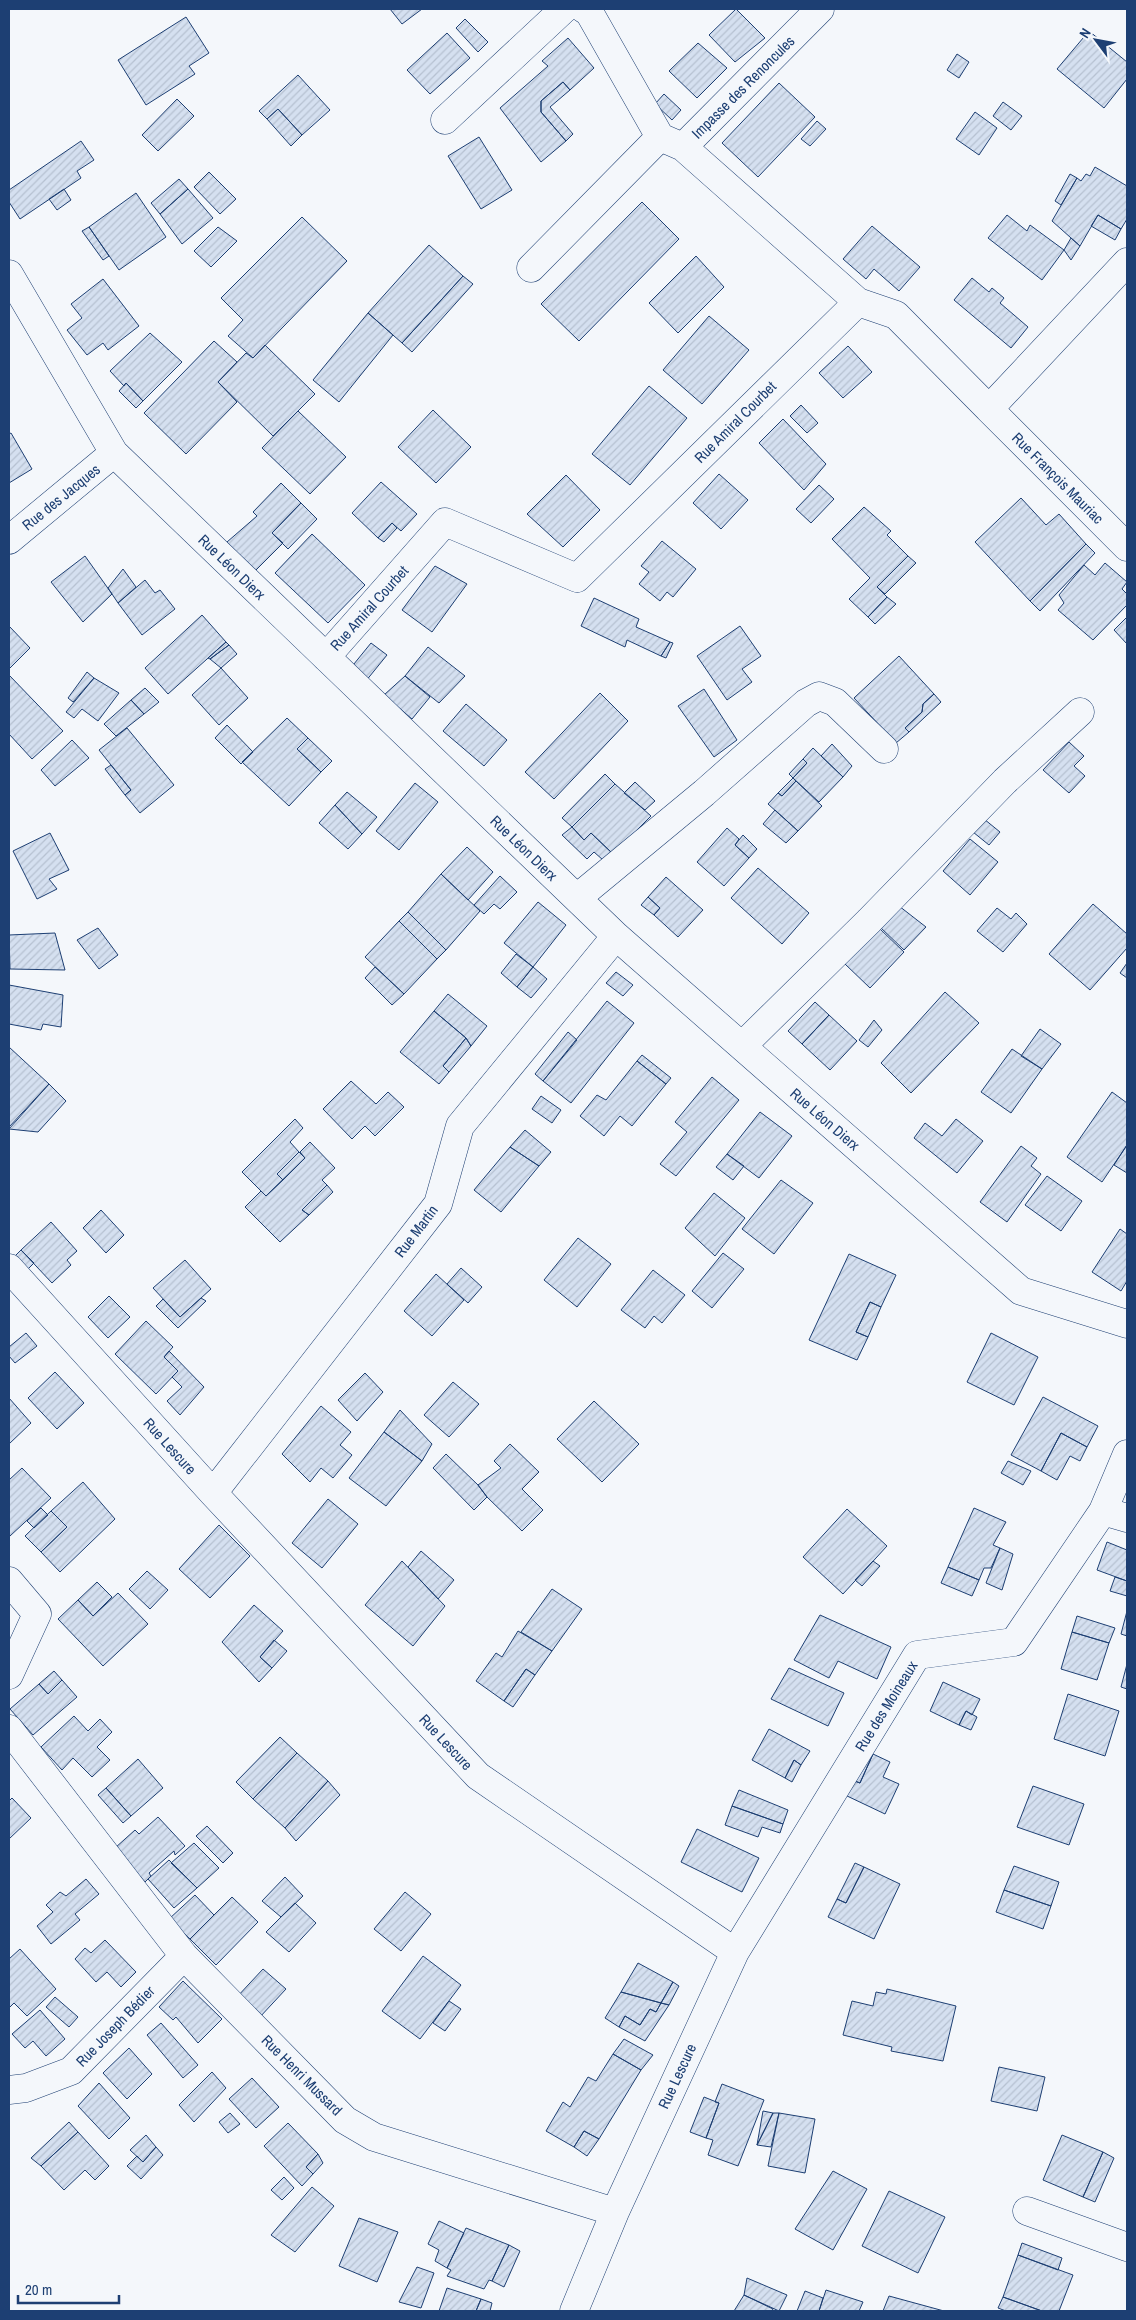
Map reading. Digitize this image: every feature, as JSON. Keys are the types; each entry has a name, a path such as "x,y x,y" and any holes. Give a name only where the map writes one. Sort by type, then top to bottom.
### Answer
{"street":[{"path":"446,120 564,9"},
{"path":"584,9 589,12 671,142 858,302 896,316 989,409 1127,262"},
{"name":"Impasse des Renoncules","path":"531,268 820,9"},
{"name":"Rue Léon Dierx","path":"9,274 114,453 616,936 1021,1291 1127,1324"},
{"name":"Rue Amiral Courbet","path":"326,657 445,522 577,578 858,302"},
{"name":"Rue François Mauriac","path":"989,409 1127,547"},
{"name":"Rue des Jacques","path":"9,540 114,453"},
{"path":"577,898 704,792 806,703 819,696 835,702 884,749"},
{"path":"742,1046 870,921 1005,781 1080,712"},
{"name":"Rue Martin","path":"213,1493 438,1204 460,1126 616,936"},
{"name":"Rue Lescure","path":"9,1268 213,1493 478,1776 735,1952 614,2212"},
{"name":"Rue des Moineaux","path":"735,1952 917,1655 1014,1642 1115,1515 1127,1454"},
{"path":"9,1581 37,1614 9,1675"},
{"name":"Rue Henri Mussard","path":"9,1728 184,1956 345,2120 374,2137 614,2212"},
{"name":"Rue Joseph Bédier","path":"9,2090 26,2088 71,2071 184,1956"},
{"path":"1026,2211 1127,2247"},
{"path":"574,2311 614,2212"}],"building":[{"path":"390,9 422,9 402,24"},
{"path":"736,9 765,38 735,62 709,35"},
{"path":"186,17 209,53 189,66 195,74 146,105 118,60"},
{"path":"465,19 488,42 478,52 456,28"},
{"path":"1089,31 1127,62 1127,79 1104,108 1057,69"},
{"path":"447,33 470,58 430,94 407,70"},
{"path":"568,38 594,68 570,90 563,82 541,101 541,112 566,141 541,162 500,108 548,66 542,61"},
{"path":"698,43 727,68 697,98 669,71"},
{"path":"957,54 969,62 959,78 947,70"},
{"path":"298,75 330,110 302,135 278,109 267,119 259,111"},
{"path":"563,82 570,90 550,107 573,134 566,141 541,112 541,101"},
{"path":"779,83 815,117 758,177 722,143"},
{"path":"664,94 681,110 672,120 655,104"},
{"path":"177,99 194,116 158,151 142,135"},
{"path":"1003,102 1022,116 1011,130 993,116"},
{"path":"278,109 302,135 291,146 267,119"},
{"path":"975,112 997,128 979,155 956,139"},
{"path":"817,121 826,129 810,146 801,139"},
{"path":"479,137 512,190 481,209 448,156"},
{"path":"81,141 94,160 77,171 81,178 20,219 9,202 9,190"},
{"path":"1095,167 1127,186 1127,219 1121,229 1098,215 1080,246 1052,221 1077,178 1081,181 1086,174 1090,176"},
{"path":"209,172 236,199 220,214 194,187"},
{"path":"1070,174 1077,178 1061,205 1055,201"},
{"path":"179,179 188,189 160,214 151,203"},
{"path":"64,189 71,200 57,210 49,199"},
{"path":"188,189 213,218 182,244 160,214"},
{"path":"136,193 166,237 119,270 89,227"},
{"path":"642,202 679,239 579,341 541,304"},
{"path":"1007,215 1027,231 1030,225 1064,250 1042,280 988,238"},
{"path":"1098,215 1121,229 1115,240 1091,226"},
{"path":"302,217 347,261 253,358 228,336 243,320 221,298"},
{"path":"872,226 920,267 899,291 874,269 866,279 843,259"},
{"path":"89,227 109,256 103,260 82,231"},
{"path":"218,227 237,241 211,267 194,251"},
{"path":"1071,238 1080,246 1071,260 1064,250"},
{"path":"429,245 463,276 402,343 368,313"},
{"path":"696,256 724,287 678,333 649,303"},
{"path":"463,276 473,284 412,352 402,343"},
{"path":"972,278 989,292 992,288 1004,298 1000,303 1028,327 1011,348 954,300"},
{"path":"103,279 139,326 108,350 103,343 87,355 67,330 82,318 71,304"},
{"path":"368,313 393,335 339,402 313,380"},
{"path":"709,316 749,350 702,404 663,370"},
{"path":"150,333 182,362 143,401 126,383 124,386 110,371"},
{"path":"214,341 237,362 218,382 237,402 186,454 144,413"},
{"path":"265,345 315,394 273,436 218,382 246,353 253,358"},
{"path":"848,346 872,372 843,398 819,373"},
{"path":"126,383 143,401 136,408 119,391"},
{"path":"649,386 687,418 630,485 592,454"},
{"path":"801,405 818,423 807,433 790,416"},
{"path":"433,410 471,447 436,483 398,447"},
{"path":"298,411 346,457 310,494 262,448"},
{"path":"783,419 826,464 804,490 759,443"},
{"path":"11,433 32,469 9,483 9,434"},
{"path":"719,474 748,500 721,529 693,503"},
{"path":"566,475 600,510 563,547 527,514"},
{"path":"381,482 417,514 401,531 392,523 378,538 352,513"},
{"path":"281,483 301,503 272,533 283,543 255,571 227,542 257,516 253,512"},
{"path":"819,485 834,499 811,523 796,509"},
{"path":"1021,498 1046,525 1059,514 1086,544 1030,601 975,542"},
{"path":"301,503 317,519 288,549 272,533"},
{"path":"864,507 891,531 887,535 908,556 877,587 887,597 868,617 849,599 870,578 832,539"},
{"path":"392,523 397,528 384,542 378,538"},
{"path":"312,534 365,585 328,623 275,573"},
{"path":"662,541 696,569 673,597 667,592 660,601 639,584 649,572 641,566"},
{"path":"1086,544 1095,553 1040,611 1030,601"},
{"path":"85,556 112,594 83,622 51,582"},
{"path":"908,556 916,563 885,594 877,587"},
{"path":"1105,563 1127,582 1122,589 1127,594 1127,605 1093,640 1058,610 1064,603 1059,595 1084,565 1095,575"},
{"path":"435,566 467,584 432,632 402,610"},
{"path":"123,569 136,587 118,603 108,588"},
{"path":"145,580 155,593 160,590 175,609 142,635 118,603"},
{"path":"887,597 896,604 875,624 868,617"},
{"path":"594,598 639,619 636,627 670,642 661,656 627,640 625,647 581,626"},
{"path":"202,615 226,642 168,694 145,668"},
{"path":"1127,617 1127,644 1114,630"},
{"path":"9,626 30,648 9,669"},
{"path":"740,626 761,656 742,669 752,682 727,700 697,656"},
{"path":"226,642 229,645 210,659 208,658"},
{"path":"670,642 673,643 666,658 661,656"},
{"path":"371,643 387,655 361,687 345,675"},
{"path":"229,645 237,654 221,668 210,659"},
{"path":"428,647 465,676 439,703 405,676"},
{"path":"899,656 934,694 923,704 922,712 905,728 909,732 896,743 854,698"},
{"path":"221,668 248,698 219,725 192,695"},
{"path":"87,672 94,678 73,702 68,698"},
{"path":"9,675 63,731 32,759 9,734"},
{"path":"405,676 430,697 412,719 384,695"},
{"path":"94,678 119,693 98,721 82,709 74,718 66,712"},
{"path":"145,688 159,702 144,714 131,700"},
{"path":"704,689 737,740 714,757 678,706"},
{"path":"600,693 628,721 554,799 525,772"},
{"path":"934,694 941,702 909,732 905,728 922,712 923,704"},
{"path":"131,700 144,714 116,736 104,724"},
{"path":"466,704 507,740 484,766 443,731"},
{"path":"287,718 308,738 297,749 321,772 289,806 242,762"},
{"path":"227,725 253,752 241,764 215,738"},
{"path":"127,728 174,785 140,813 125,795 131,790 99,750"},
{"path":"308,738 332,761 321,772 297,749"},
{"path":"72,740 89,758 55,786 41,770"},
{"path":"1069,742 1084,756 1074,766 1085,776 1069,793 1043,770"},
{"path":"832,744 852,766 843,777 821,756"},
{"path":"813,748 843,777 819,802 793,778 807,763 803,759"},
{"path":"803,759 807,763 793,778 789,774"},
{"path":"111,765 131,790 125,795 105,769"},
{"path":"605,774 615,784 572,827 562,818"},
{"path":"793,778 796,781 782,796 778,793"},
{"path":"796,781 822,806 798,831 768,804 778,793 782,796"},
{"path":"635,782 655,801 645,810 624,793"},
{"path":"415,783 438,802 399,850 376,831"},
{"path":"615,784 651,816 613,854 591,833 584,840 572,827"},
{"path":"347,792 377,817 362,834 335,805"},
{"path":"335,805 362,834 348,849 319,823"},
{"path":"775,810 798,831 786,843 763,824"},
{"path":"984,819 1000,832 989,845 973,832"},
{"path":"572,827 584,840 591,833 613,854 603,860 594,852 587,859 562,835"},
{"path":"727,828 739,839 735,845 749,858 724,886 697,862"},
{"path":"50,833 69,870 49,879 57,889 37,899 13,851"},
{"path":"743,835 757,849 749,858 735,845"},
{"path":"970,839 998,862 970,895 943,871"},
{"path":"467,847 493,872 468,900 441,874"},
{"path":"758,868 809,913 782,944 731,898"},
{"path":"441,874 480,911 446,950 408,912"},
{"path":"500,876 517,892 500,909 494,904 484,914 474,905"},
{"path":"666,877 703,910 678,937 654,915 660,908 648,897"},
{"path":"648,897 660,908 654,915 641,905"},
{"path":"538,902 566,925 533,967 504,943"},
{"path":"1093,904 1127,934 1127,948 1090,990 1049,954"},
{"path":"899,906 926,927 904,950 880,927"},
{"path":"997,908 1011,919 1016,913 1027,924 1003,952 977,931"},
{"path":"408,912 446,950 437,959 399,921"},
{"path":"399,921 437,959 404,994 365,957"},
{"path":"98,928 118,955 99,969 77,940"},
{"path":"879,928 904,952 870,988 845,964"},
{"path":"55,933 65,970 10,969 9,935"},
{"path":"516,954 533,967 517,987 501,973"},
{"path":"1127,963 1127,978 1120,973"},
{"path":"375,967 404,994 392,1005 365,978"},
{"path":"533,967 547,979 531,998 517,987"},
{"path":"616,972 633,985 623,996 606,983"},
{"path":"9,985 63,995 61,1027 43,1024 41,1030 9,1024"},
{"path":"945,992 979,1023 911,1093 881,1063"},
{"path":"448,994 487,1026 471,1046 466,1038 434,1011"},
{"path":"607,1001 634,1023 571,1103 543,1081"},
{"path":"815,1002 829,1015 802,1044 788,1031"},
{"path":"434,1011 466,1038 443,1066 449,1072 439,1084 400,1052"},
{"path":"829,1015 857,1041 830,1070 802,1044"},
{"path":"874,1020 882,1030 868,1047 859,1040"},
{"path":"1040,1029 1061,1044 1042,1069 1021,1056"},
{"path":"568,1032 577,1040 543,1081 535,1074"},
{"path":"466,1038 471,1046 449,1072 443,1066"},
{"path":"9,1047 49,1084 9,1127"},
{"path":"1012,1049 1042,1069 1011,1113 981,1092"},
{"path":"642,1055 671,1078 666,1084 637,1061"},
{"path":"637,1061 666,1084 632,1126 620,1116 604,1136 580,1116 597,1095 606,1100"},
{"path":"712,1077 739,1100 676,1176 660,1164 687,1132 675,1122"},
{"path":"351,1081 376,1104 388,1092 404,1107 375,1136 365,1126 352,1139 323,1109"},
{"path":"49,1084 66,1101 38,1132 9,1129"},
{"path":"1112,1092 1127,1103 1127,1145 1102,1182 1067,1157"},
{"path":"541,1096 561,1110 552,1123 532,1109"},
{"path":"760,1112 792,1136 759,1178 727,1154"},
{"path":"295,1119 303,1128 290,1142 299,1152 277,1174 283,1180 266,1196 242,1172"},
{"path":"956,1119 983,1141 957,1173 914,1138 925,1123 942,1136"},
{"path":"525,1130 551,1152 539,1166 510,1147"},
{"path":"310,1142 335,1168 322,1180 327,1185 302,1210 309,1215 280,1242 245,1207 261,1191 266,1196 305,1158 300,1152"},
{"path":"1127,1145 1127,1173 1114,1165"},
{"path":"1021,1146 1037,1158 1031,1166 1041,1174 1007,1222 980,1202"},
{"path":"510,1147 539,1166 501,1212 474,1190"},
{"path":"299,1152 305,1158 283,1180 277,1174"},
{"path":"727,1154 744,1166 733,1180 716,1167"},
{"path":"1047,1176 1082,1201 1061,1231 1025,1205"},
{"path":"781,1180 813,1203 774,1254 742,1229"},
{"path":"327,1185 333,1192 309,1215 302,1210"},
{"path":"714,1193 745,1218 715,1256 685,1228"},
{"path":"101,1210 124,1235 106,1253 83,1228"},
{"path":"51,1222 77,1251 67,1260 71,1265 52,1283 21,1250"},
{"path":"1120,1229 1127,1234 1127,1281 1121,1291 1092,1272"},
{"path":"578,1238 611,1264 577,1307 544,1280"},
{"path":"21,1250 34,1263 27,1270 15,1256"},
{"path":"723,1253 744,1269 712,1308 692,1291"},
{"path":"849,1254 896,1275 881,1307 870,1302 856,1332 868,1337 857,1360 809,1340"},
{"path":"185,1260 211,1289 180,1317 153,1288"},
{"path":"461,1268 482,1287 468,1303 447,1284"},
{"path":"653,1270 685,1295 662,1323 654,1316 645,1328 621,1310"},
{"path":"436,1274 464,1300 432,1336 404,1311"},
{"path":"109,1296 130,1317 108,1338 88,1317"},
{"path":"201,1298 206,1301 178,1328 156,1306 163,1299 180,1317"},
{"path":"870,1302 881,1307 868,1337 856,1332"},
{"path":"146,1321 173,1347 164,1357 178,1371 156,1394 115,1354"},
{"path":"26,1333 37,1346 15,1363 9,1356 9,1347"},
{"path":"991,1333 1038,1357 1014,1405 967,1382"},
{"path":"169,1351 204,1387 180,1415 167,1401 182,1387 172,1377 178,1371 164,1357"},
{"path":"55,1372 84,1403 57,1429 28,1398"},
{"path":"365,1373 383,1392 357,1421 338,1400"},
{"path":"453,1382 479,1404 449,1437 424,1415"},
{"path":"1043,1397 1098,1426 1087,1447 1061,1433 1041,1471 1011,1455"},
{"path":"9,1398 31,1423 9,1444"},
{"path":"594,1401 639,1444 602,1482 557,1439"},
{"path":"321,1406 351,1432 340,1445 352,1455 333,1478 321,1468 310,1482 282,1454"},
{"path":"400,1410 432,1444 422,1461 384,1432"},
{"path":"384,1432 422,1461 386,1506 349,1478"},
{"path":"1061,1433 1087,1447 1080,1461 1070,1456 1057,1480 1041,1471"},
{"path":"510,1444 539,1472 522,1489 543,1510 522,1531 487,1497 478,1485 501,1468 494,1461"},
{"path":"446,1454 478,1485 487,1497 474,1510 433,1468"},
{"path":"1008,1461 1031,1471 1023,1485 1001,1473"},
{"path":"22,1468 51,1498 10,1536 9,1480"},
{"path":"83,1482 115,1519 60,1572 41,1552 67,1527 51,1511"},
{"path":"328,1499 358,1524 322,1568 292,1543"},
{"path":"41,1508 48,1515 34,1528 27,1521"},
{"path":"974,1508 1006,1522 993,1545 1000,1548 991,1568 984,1568 979,1580 948,1567"},
{"path":"847,1509 887,1546 843,1594 803,1557"},
{"path":"51,1511 67,1527 41,1552 25,1536"},
{"path":"219,1525 250,1556 210,1598 179,1569"},
{"path":"1107,1542 1127,1550 1127,1581 1097,1570"},
{"path":"1000,1548 1013,1554 1002,1590 986,1583"},
{"path":"421,1551 454,1580 438,1599 408,1567"},
{"path":"402,1561 445,1606 413,1646 365,1605"},
{"path":"873,1561 880,1566 862,1586 855,1580"},
{"path":"948,1567 979,1580 972,1596 941,1583"},
{"path":"147,1571 168,1590 150,1609 129,1589"},
{"path":"1115,1577 1127,1581 1127,1596 1110,1591"},
{"path":"97,1582 112,1597 93,1616 78,1600"},
{"path":"552,1589 582,1609 552,1651 521,1632"},
{"path":"118,1593 148,1624 103,1666 58,1619 78,1600 93,1616"},
{"path":"254,1605 283,1631 260,1657 272,1668 259,1682 222,1642"},
{"path":"1127,1611 1127,1636 1121,1634"},
{"path":"820,1615 891,1647 877,1679 838,1661 829,1678 794,1660"},
{"path":"1077,1616 1115,1628 1109,1643 1072,1632"},
{"path":"518,1631 552,1651 535,1675 526,1669 504,1701 476,1681 496,1653 502,1657"},
{"path":"1072,1632 1109,1643 1097,1680 1061,1669"},
{"path":"274,1640 287,1651 272,1668 260,1657"},
{"path":"1127,1664 1127,1689 1121,1687"},
{"path":"789,1668 844,1693 828,1726 771,1699"},
{"path":"526,1669 535,1675 513,1707 504,1701"},
{"path":"54,1671 62,1680 48,1694 39,1684"},
{"path":"62,1680 77,1697 33,1735 10,1709 39,1684 48,1694"},
{"path":"943,1682 980,1699 972,1715 966,1711 959,1725 930,1711"},
{"path":"1068,1694 1119,1711 1105,1756 1054,1739"},
{"path":"966,1711 977,1717 971,1730 959,1725"},
{"path":"74,1716 88,1731 100,1719 112,1732 97,1747 110,1760 92,1777 73,1758 62,1770 41,1747"},
{"path":"769,1729 810,1751 801,1765 794,1760 785,1778 752,1760"},
{"path":"280,1737 297,1753 253,1799 236,1782"},
{"path":"866,1751 873,1754 860,1783 852,1780"},
{"path":"297,1753 328,1781 285,1828 253,1799"},
{"path":"873,1754 890,1762 883,1777 899,1784 885,1814 845,1795 852,1780 860,1783"},
{"path":"138,1759 163,1788 131,1816 106,1788"},
{"path":"794,1760 801,1765 792,1782 785,1778"},
{"path":"328,1781 340,1795 296,1841 285,1828"},
{"path":"1033,1786 1084,1804 1069,1845 1017,1827"},
{"path":"106,1788 131,1816 123,1823 98,1795"},
{"path":"739,1790 788,1810 783,1824 732,1806"},
{"path":"12,1798 31,1818 9,1839 9,1801"},
{"path":"732,1806 783,1824 780,1833 762,1827 758,1837 725,1825"},
{"path":"158,1817 185,1846 175,1855 174,1851 149,1873 151,1876 145,1882 115,1848 135,1830 139,1834"},
{"path":"207,1826 233,1853 223,1863 196,1836"},
{"path":"697,1829 759,1858 742,1892 681,1862"},
{"path":"194,1843 219,1868 197,1888 171,1863"},
{"path":"169,1860 197,1888 174,1908 148,1879"},
{"path":"855,1863 864,1867 846,1903 837,1899"},
{"path":"1014,1866 1059,1882 1051,1906 1004,1890"},
{"path":"864,1867 900,1884 874,1939 828,1917 837,1899 846,1903"},
{"path":"285,1877 303,1896 281,1917 262,1901"},
{"path":"86,1879 99,1894 75,1914 80,1920 51,1944 37,1926 53,1912 46,1905 60,1892 66,1896"},
{"path":"1004,1890 1051,1906 1043,1929 996,1912"},
{"path":"405,1892 431,1914 401,1951 374,1929"},
{"path":"195,1895 214,1915 190,1939 169,1919"},
{"path":"232,1897 258,1922 216,1965 190,1939"},
{"path":"295,1903 316,1923 289,1952 266,1932"},
{"path":"105,1940 136,1972 121,1987 107,1972 96,1982 75,1959 85,1948 91,1953"},
{"path":"20,1949 56,1989 27,2016 14,2003 9,2008 9,1959"},
{"path":"423,1956 461,1985 420,2039 382,2011"},
{"path":"638,1963 673,1982 661,2003 621,1992"},
{"path":"263,1969 286,1989 259,2018 236,1998"},
{"path":"183,1981 222,2019 198,2043 176,2017 173,2020 159,2007"},
{"path":"673,1982 679,1986 669,2005 661,2003"},
{"path":"887,1989 956,2006 943,2061 891,2051 892,2047 843,2035 852,2001 873,2006 876,1992 886,1994"},
{"path":"621,1992 661,2003 656,2012 650,2009 640,2025 625,2016 619,2027 605,2018"},
{"path":"55,1997 78,2017 69,2027 46,2007"},
{"path":"449,2001 461,2009 445,2031 433,2023"},
{"path":"661,2003 669,2005 645,2041 619,2027 625,2016 640,2025 650,2009 656,2012"},
{"path":"40,2010 65,2039 46,2056 33,2041 25,2048 12,2034"},
{"path":"161,2023 198,2065 183,2078 147,2035"},
{"path":"624,2039 653,2055 641,2070 613,2054"},
{"path":"129,2048 152,2074 127,2099 103,2073"},
{"path":"613,2054 641,2070 599,2139 584,2131 574,2147 546,2131 563,2102 570,2107 588,2077 596,2081"},
{"path":"999,2067 1045,2077 1037,2111 991,2101"},
{"path":"212,2072 226,2088 194,2122 179,2105"},
{"path":"252,2078 279,2107 256,2128 229,2099"},
{"path":"99,2083 130,2118 109,2139 78,2106"},
{"path":"722,2084 764,2100 738,2166 708,2155 713,2140 706,2138 719,2103 715,2102"},
{"path":"704,2097 719,2103 706,2138 690,2132"},
{"path":"763,2111 773,2113 757,2145"},
{"path":"230,2113 240,2124 228,2133 219,2122"},
{"path":"773,2113 779,2113 771,2147 757,2145"},
{"path":"779,2113 815,2119 805,2173 768,2166"},
{"path":"69,2122 78,2132 41,2166 31,2158"},
{"path":"288,2123 318,2154 306,2167 313,2174 302,2186 264,2146"},
{"path":"584,2131 599,2139 587,2156 574,2147"},
{"path":"78,2132 109,2166 95,2180 85,2170 64,2190 41,2166"},
{"path":"146,2135 156,2147 143,2162 130,2150"},
{"path":"1062,2135 1103,2152 1083,2197 1043,2180"},
{"path":"156,2147 163,2155 141,2179 127,2166 137,2156 143,2162"},
{"path":"1103,2152 1114,2158 1095,2202 1083,2197"},
{"path":"318,2154 323,2163 313,2174 306,2167"},
{"path":"833,2171 867,2189 833,2250 795,2229"},
{"path":"284,2177 294,2188 282,2200 271,2190"},
{"path":"312,2187 334,2206 295,2252 271,2235"},
{"path":"889,2191 945,2217 918,2273 862,2246"},
{"path":"359,2218 398,2232 377,2282 339,2266"},
{"path":"439,2221 464,2233 447,2268 435,2261 439,2250 428,2244"},
{"path":"466,2228 509,2245 492,2281 489,2280 484,2289 447,2276 451,2270 447,2268"},
{"path":"1022,2243 1062,2258 1058,2270 1018,2255"},
{"path":"509,2245 520,2251 504,2287 492,2281"},
{"path":"1018,2255 1073,2275 1059,2311 1042,2311 1003,2297"},
{"path":"417,2267 434,2273 421,2308 399,2302"},
{"path":"747,2278 787,2295 779,2311 744,2295"},
{"path":"447,2288 481,2299 476,2311 439,2311"},
{"path":"826,2290 863,2302 859,2311 819,2311"},
{"path":"805,2291 823,2298 819,2311 797,2311"},
{"path":"744,2295 773,2309 772,2311 734,2311"},
{"path":"889,2296 944,2311 883,2311"},
{"path":"1003,2297 1042,2311 1006,2311 998,2308"},
{"path":"481,2299 492,2303 490,2311 476,2311"}]}
